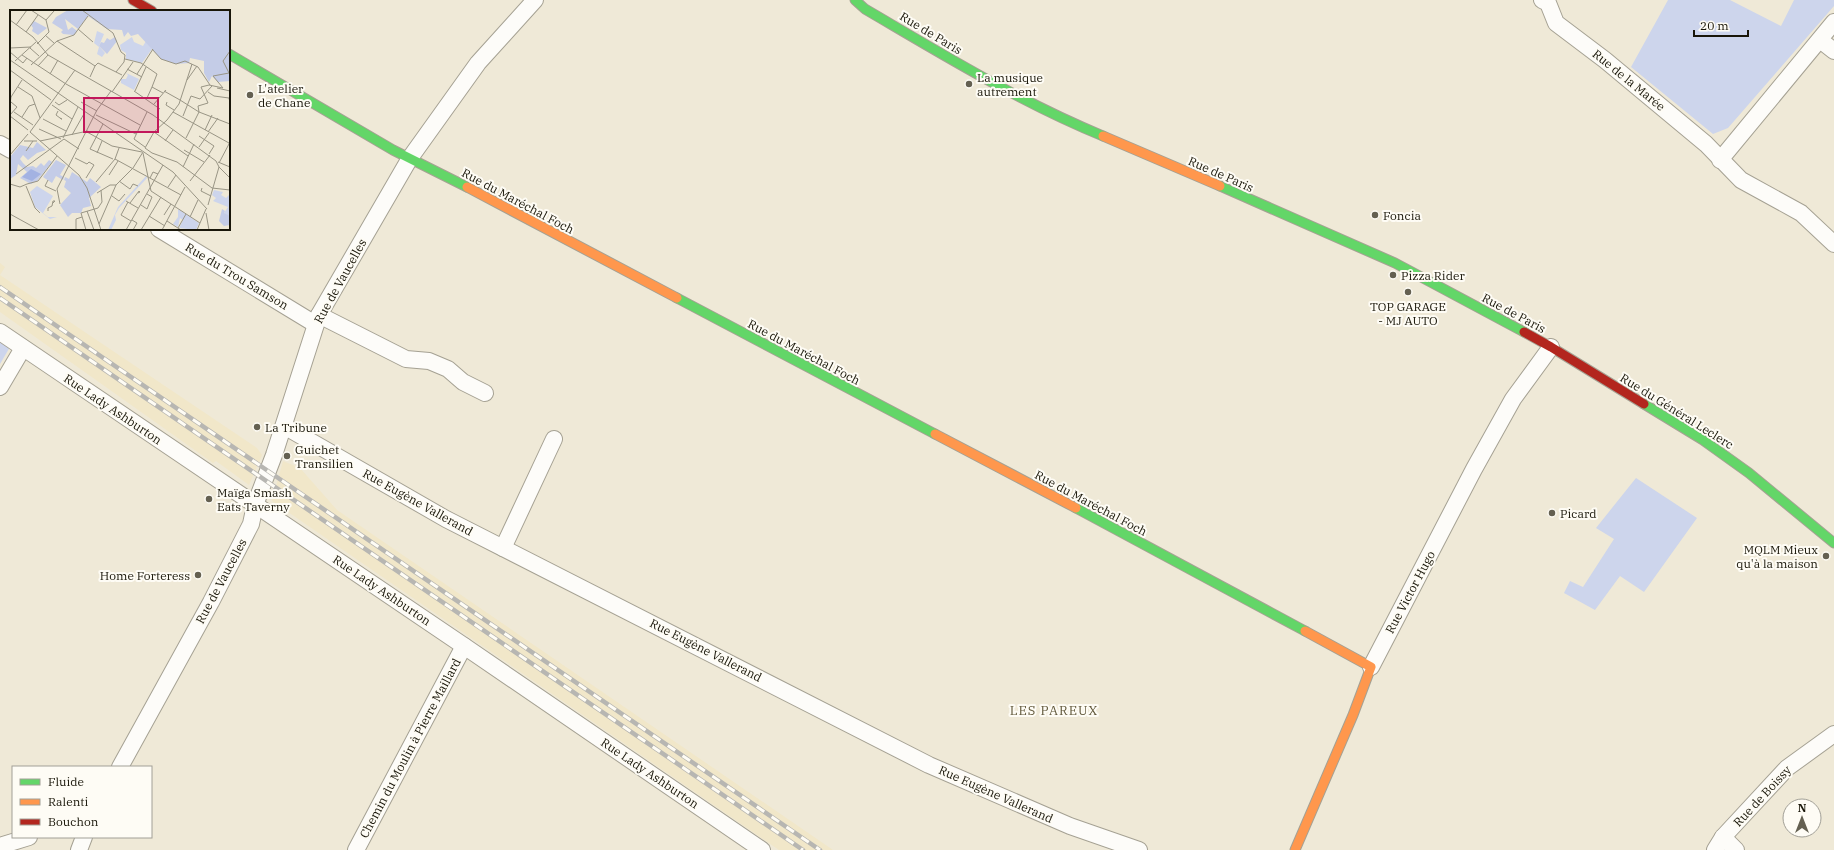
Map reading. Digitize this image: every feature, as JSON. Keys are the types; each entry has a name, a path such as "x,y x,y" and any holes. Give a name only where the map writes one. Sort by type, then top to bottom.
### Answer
{"street":[{"path":"133,0 150,10"},
{"name":"Rue de Vaucelles","path":"121,766 211,602 251,524 255,505 284,426 317,319 410,158 478,63 534,0"},
{"name":"Rue de Paris","path":"855,0 865,9 969,70 1078,126 1130,147 1395,263 1551,347 1580,365"},
{"name":"Rue de la Marée","path":"1546,1 1556,23 1605,60 1706,144 1741,180 1801,213 1834,244"},
{"path":"1720,160 1834,22"},
{"path":"1820,40 1834,51"},
{"name":"Rue du Maréchal Foch","path":"230,55 393,150 1130,537 1371,667"},
{"path":"0,144 10,149"},
{"name":"Rue du Trou Samson","path":"161,230 317,319 406,359 429,361 448,369 463,382 485,393"},
{"name":"Rue Lady Ashburton","path":"0,332 762,850"},
{"name":"Rue Victor Hugo","path":"1295,850 1353,715 1371,667 1474,469 1509,406 1551,347"},
{"path":"0,387 23,348"},
{"name":"Rue du Général Leclerc","path":"1580,365 1703,440 1749,473 1834,543"},
{"name":"Rue Eugène Vallerand","path":"284,426 446,519 928,764 1070,826 1139,850"},
{"path":"503,548 554,439"},
{"name":"Chemin du Moulin à Pierre Maillard","path":"356,850 464,646"},
{"name":"Rue de Boissy","path":"1719,844 1787,768 1834,734"},
{"path":"0,846 26,838"},
{"path":"78,850 84,838"},
{"path":"1719,844 1736,850"}],"shaded area":[{"path":"1668,0 1730,0 1781,26 1794,0 1834,0 1834,6 1728,128 1713,134 1631,67"},
{"path":"0,263 5,267 0,275"},
{"path":"0,275 257,448 262,455 249,485 216,461 213,463 0,312"},
{"path":"0,341 10,347 0,364"},
{"path":"283,461 300,468 337,510 833,850 779,850 272,501"},
{"path":"1636,478 1697,518 1644,592 1620,576 1595,610 1564,593 1570,581 1583,587 1614,539 1596,528"}],"railway":[{"path":"0,287 820,850"},
{"path":"0,298 803,850"}],"traffic: fast":[{"path":"855,0 865,9 982,77 1072,123 1103,136"},
{"path":"230,55 393,150 467,187"},
{"path":"1220,186 1395,263 1524,332"},
{"path":"677,298 935,434"},
{"path":"1644,404 1703,440 1749,473 1834,543"},
{"path":"1076,508 1305,631"}],"traffic: slow":[{"path":"1103,136 1220,186"},
{"path":"467,187 677,298"},
{"path":"935,434 1076,508"},
{"path":"1295,850 1353,715 1371,667 1305,631"}],"traffic: jam":[{"path":"133,0 150,10"},
{"path":"1524,332 1644,404"}],"place":[{"name":"La musique autrement","path":"969,84"},
{"name":"L'atelier de Chane","path":"250,95"},
{"name":"Foncia","path":"1375,215"},
{"name":"Pizza Rider","path":"1393,275"},
{"name":"TOP GARAGE - MJ AUTO","path":"1408,292"},
{"name":"La Tribune","path":"257,427"},
{"name":"Guichet Transilien","path":"287,456"},
{"name":"Maïga Smash Eats Taverny","path":"209,499"},
{"name":"Picard","path":"1552,513"},
{"name":"MQLM Mieux qu'à la maison","path":"1826,556"},
{"name":"Home Forteress","path":"198,575"}],"district":[{"name":"LES PAREUX","path":"1054,710"}]}
